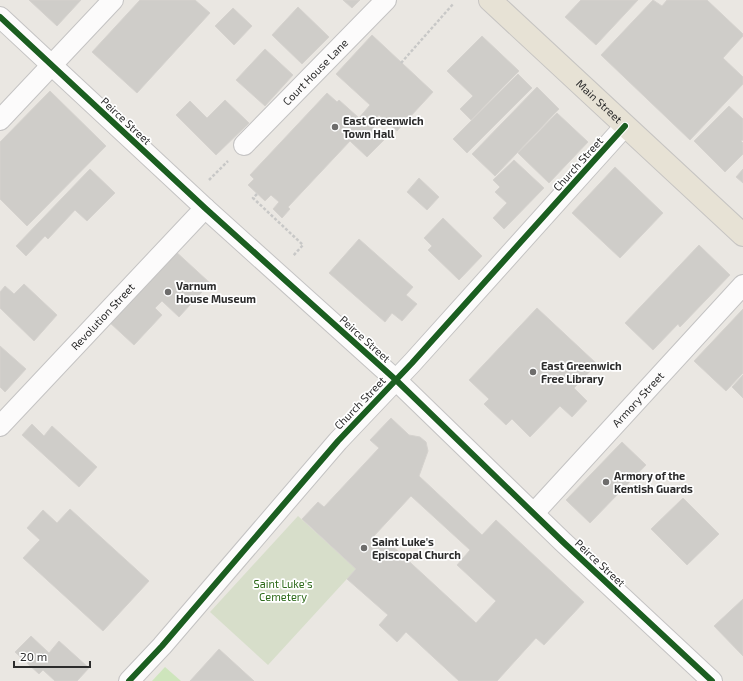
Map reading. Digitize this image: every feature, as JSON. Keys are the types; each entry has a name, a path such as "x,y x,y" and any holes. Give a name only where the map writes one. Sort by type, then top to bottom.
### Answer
{"main road":[{"name":"Main Street","path":"490,0 743,235"}],"street":[{"path":"0,120 113,0"},
{"name":"Court House Lane","path":"244,145 386,0"},
{"name":"Peirce Street","path":"0,17 199,203 396,380 712,681"},
{"name":"Church Street","path":"129,681 162,646 338,441 396,380 626,126"},
{"name":"Revolution Street","path":"0,426 199,203"},
{"name":"Armory Street","path":"534,513 743,286"}],"path":[{"path":"401,63 454,3"},
{"path":"199,203 244,145"},
{"path":"257,194 253,198 303,245 293,256"}],"green space":[{"name":"Saint Luke's Cemetery","path":"298,516 356,569 268,665 210,612"},
{"path":"165,667 181,681 152,681"}],"building":[{"path":"29,0 81,0 57,26"},
{"path":"140,0 195,0 210,13 137,93 92,52"},
{"path":"343,0 360,0 352,8"},
{"path":"581,0 638,0 596,45 565,17"},
{"path":"653,0 662,6 667,0 707,0 743,34 743,36 723,58 743,77 743,84 690,140 601,55"},
{"path":"298,7 329,37 302,64 272,35"},
{"path":"233,8 252,26 234,45 215,26"},
{"name":"East Greenwich Town Hall","path":"372,35 433,92 397,131 379,115 373,122 376,125 372,129 384,140 367,157 350,141 288,207 290,209 282,218 273,209 279,202 271,195 265,201 248,185 254,179 250,175 327,93 337,102 339,100 359,118 370,105 336,74"},
{"path":"482,36 519,71 471,120 460,109 473,96 447,71"},
{"path":"265,49 293,75 265,106 236,80"},
{"path":"518,74 532,88 467,153 453,139"},
{"path":"537,87 559,109 495,176 472,154"},
{"path":"50,91 106,146 27,226 0,199 0,142"},
{"path":"225,100 249,123 216,155 176,115 190,101 207,118"},
{"path":"729,106 743,119 743,140 741,141 743,143 743,154 725,172 694,141"},
{"path":"557,113 588,142 549,183 518,153"},
{"path":"514,160 544,188 504,229 493,218 507,203 495,192 500,187 493,180"},
{"path":"615,167 663,213 620,258 572,213"},
{"path":"90,169 115,193 87,221 75,210 48,239 45,236 26,256 16,246"},
{"path":"743,169 743,183 736,177"},
{"path":"419,178 439,197 427,210 407,192"},
{"path":"443,218 482,256 459,280 428,250 432,246 424,238"},
{"path":"359,239 413,287 406,295 417,304 402,321 392,313 385,322 329,273"},
{"path":"699,245 730,275 680,327 678,324 653,350 625,323"},
{"name":"Varnum House Museum","path":"173,249 210,283 179,317 162,301 155,308 162,315 134,345 108,321"},
{"path":"24,284 57,315 34,341 0,308 0,292 5,286 14,294"},
{"name":"East Greenwich Free Library","path":"537,308 597,364 574,388 587,401 572,417 560,406 530,437 512,419 506,425 484,404 489,399 469,380"},
{"path":"743,309 743,373 726,391 694,361"},
{"path":"0,346 26,369 5,392 0,387"},
{"path":"743,375 743,398 732,387"},
{"name":"Saint Luke's Episcopal Church","path":"391,418 409,435 420,437 426,442 428,451 419,476 482,535 496,520 584,602 544,645 536,638 497,681 459,681 406,632 397,642 379,625 388,615 347,579 356,569 302,519 318,502 324,507 379,448 370,440","holes":["411,496 470,550 457,565 496,601 476,623 388,542 384,546 374,536"]},
{"path":"32,424 44,436 52,426 97,467 79,487 22,435"},
{"name":"Armory of the Kentish Guards","path":"622,442 646,465 590,523 566,500"},
{"path":"683,498 719,534 687,565 651,529"},
{"path":"70,509 149,581 103,631 23,558 40,540 27,528 43,510 57,523"},
{"path":"743,599 743,656 714,626"},
{"path":"31,636 49,653 59,641 89,668 77,681 55,681 43,670 39,674 15,652"},
{"path":"219,649 254,681 190,681"}],"cycle path":[{"path":"0,17 205,208 396,380 563,542 712,681"},
{"path":"129,681 162,646 338,441 412,363 625,126"}],"place":[{"name":"East Greenwich Town Hall","path":"335,127"},
{"name":"Varnum House Museum","path":"168,292"},
{"name":"East Greenwich Free Library","path":"533,372"},
{"name":"Armory of the Kentish Guards","path":"606,482"},
{"name":"Saint Luke's Episcopal Church","path":"364,548"}]}
